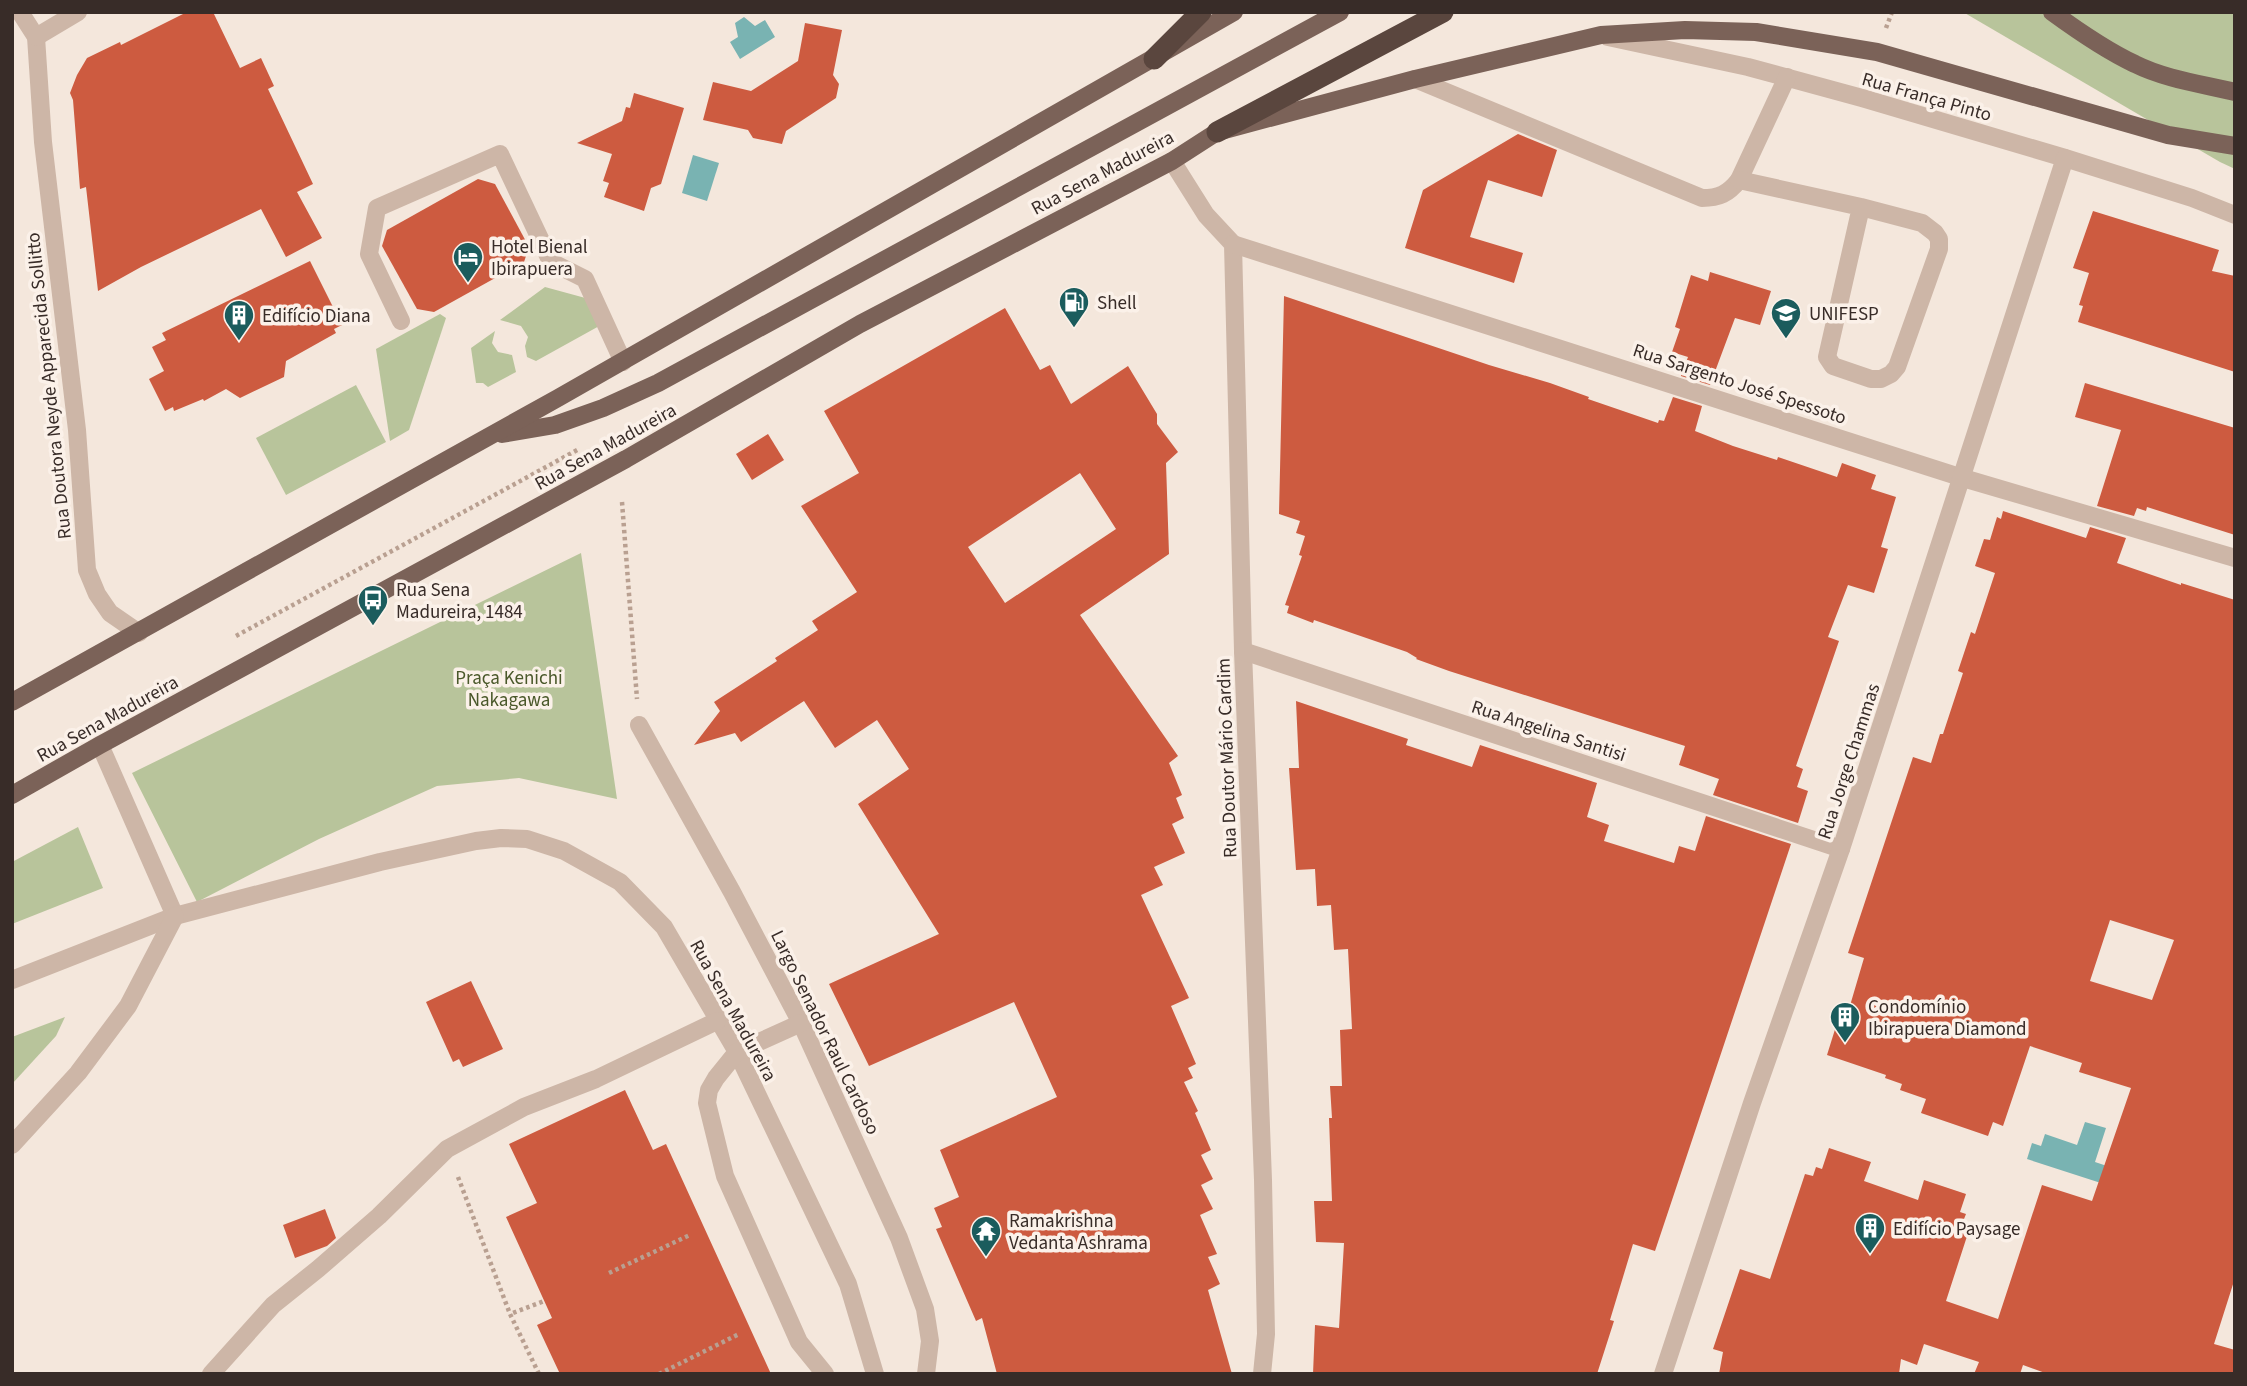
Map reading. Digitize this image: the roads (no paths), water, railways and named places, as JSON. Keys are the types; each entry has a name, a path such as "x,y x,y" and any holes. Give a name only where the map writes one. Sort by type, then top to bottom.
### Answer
{"highway":[{"path":"1154,59 1201,12"},
{"path":"1217,132 1444,12"}],"main road":[{"path":"12,702 623,362 1234,12"},
{"path":"484,438 555,425 603,408 658,383 1340,12"},
{"path":"2052,12 2095,43 2137,66 2235,92"},
{"name":"Rua Sena Madureira","path":"12,795 626,459 860,324 1171,161 1217,132 1415,79 1601,35 1685,30 1756,32 1877,52 2168,135 2235,146"}],"street":[{"path":"20,12 36,37 78,12"},
{"name":"Rua França Pinto","path":"1601,35 1787,77 2065,158 2192,198 2235,215"},
{"name":"Rua Doutora Neyde Apparecida Sollitto","path":"36,37 43,142 77,429 87,570 97,594 110,613 139,633"},
{"path":"1415,79 1702,198 1716,198 1729,192 1739,180 1787,77"},
{"path":"401,321 369,254 377,208 500,154 551,262 585,279 623,362"},
{"name":"Rua Jorge Chammas","path":"1663,1374 1752,1103 1841,849 2065,158"},
{"path":"1171,161 1206,215 1233,244"},
{"path":"1739,180 1861,207 1922,223 1935,233 1939,239 1939,248 1897,367 1881,379 1871,379 1833,366 1827,357 1861,207"},
{"name":"Rua Sargento José Spessoto","path":"1233,244 1963,478 2235,558"},
{"name":"Rua Doutor Mário Cardim","path":"1233,244 1243,651 1263,1206 1266,1334 1262,1374"},
{"name":"Rua Angelina Santisi","path":"1243,651 1841,849"},
{"name":"Largo Senador Raul Cardoso","path":"639,724 732,891 801,1023 893,1226 925,1309 930,1341 926,1374"},
{"path":"12,1146 78,1073 128,1006 175,916 100,745"},
{"name":"Rua Sena Madureira","path":"12,980 175,916 380,862 475,841 501,838 527,839 564,851 620,882 663,927 737,1052 848,1284 875,1374"},
{"path":"211,1374 273,1305 369,1225 447,1149 523,1107 596,1079 717,1021"},
{"path":"801,1023 737,1052 709,1090 707,1104 725,1177 799,1342 825,1374"}],"water":[{"path":"744,17 755,26 765,20 775,37 740,59 730,42 738,37 735,23"},
{"path":"693,155 719,163 707,201 682,193"},
{"path":"2085,1122 2106,1128 2095,1162 2113,1168 2107,1185 2027,1159 2032,1143 2041,1146 2045,1134 2077,1145"}],"place":[{"name":"Hotel Bienal Ibirapuera","path":"468,284"},
{"name":"Shell","path":"1074,329"},
{"name":"UNIFESP","path":"1786,340"},
{"name":"Edifício Diana","path":"239,342"},
{"name":"Rua Sena Madureira, 1484","path":"373,627"},
{"name":"Condomínio Ibirapuera Diamond","path":"1845,1044"},
{"name":"Edifício Paysage","path":"1870,1255"},
{"name":"Ramakrishna Vedanta Ashrama","path":"986,1258"}],"park label":[{"name":"Praça Kenichi Nakagawa","path":"509,688"}]}
